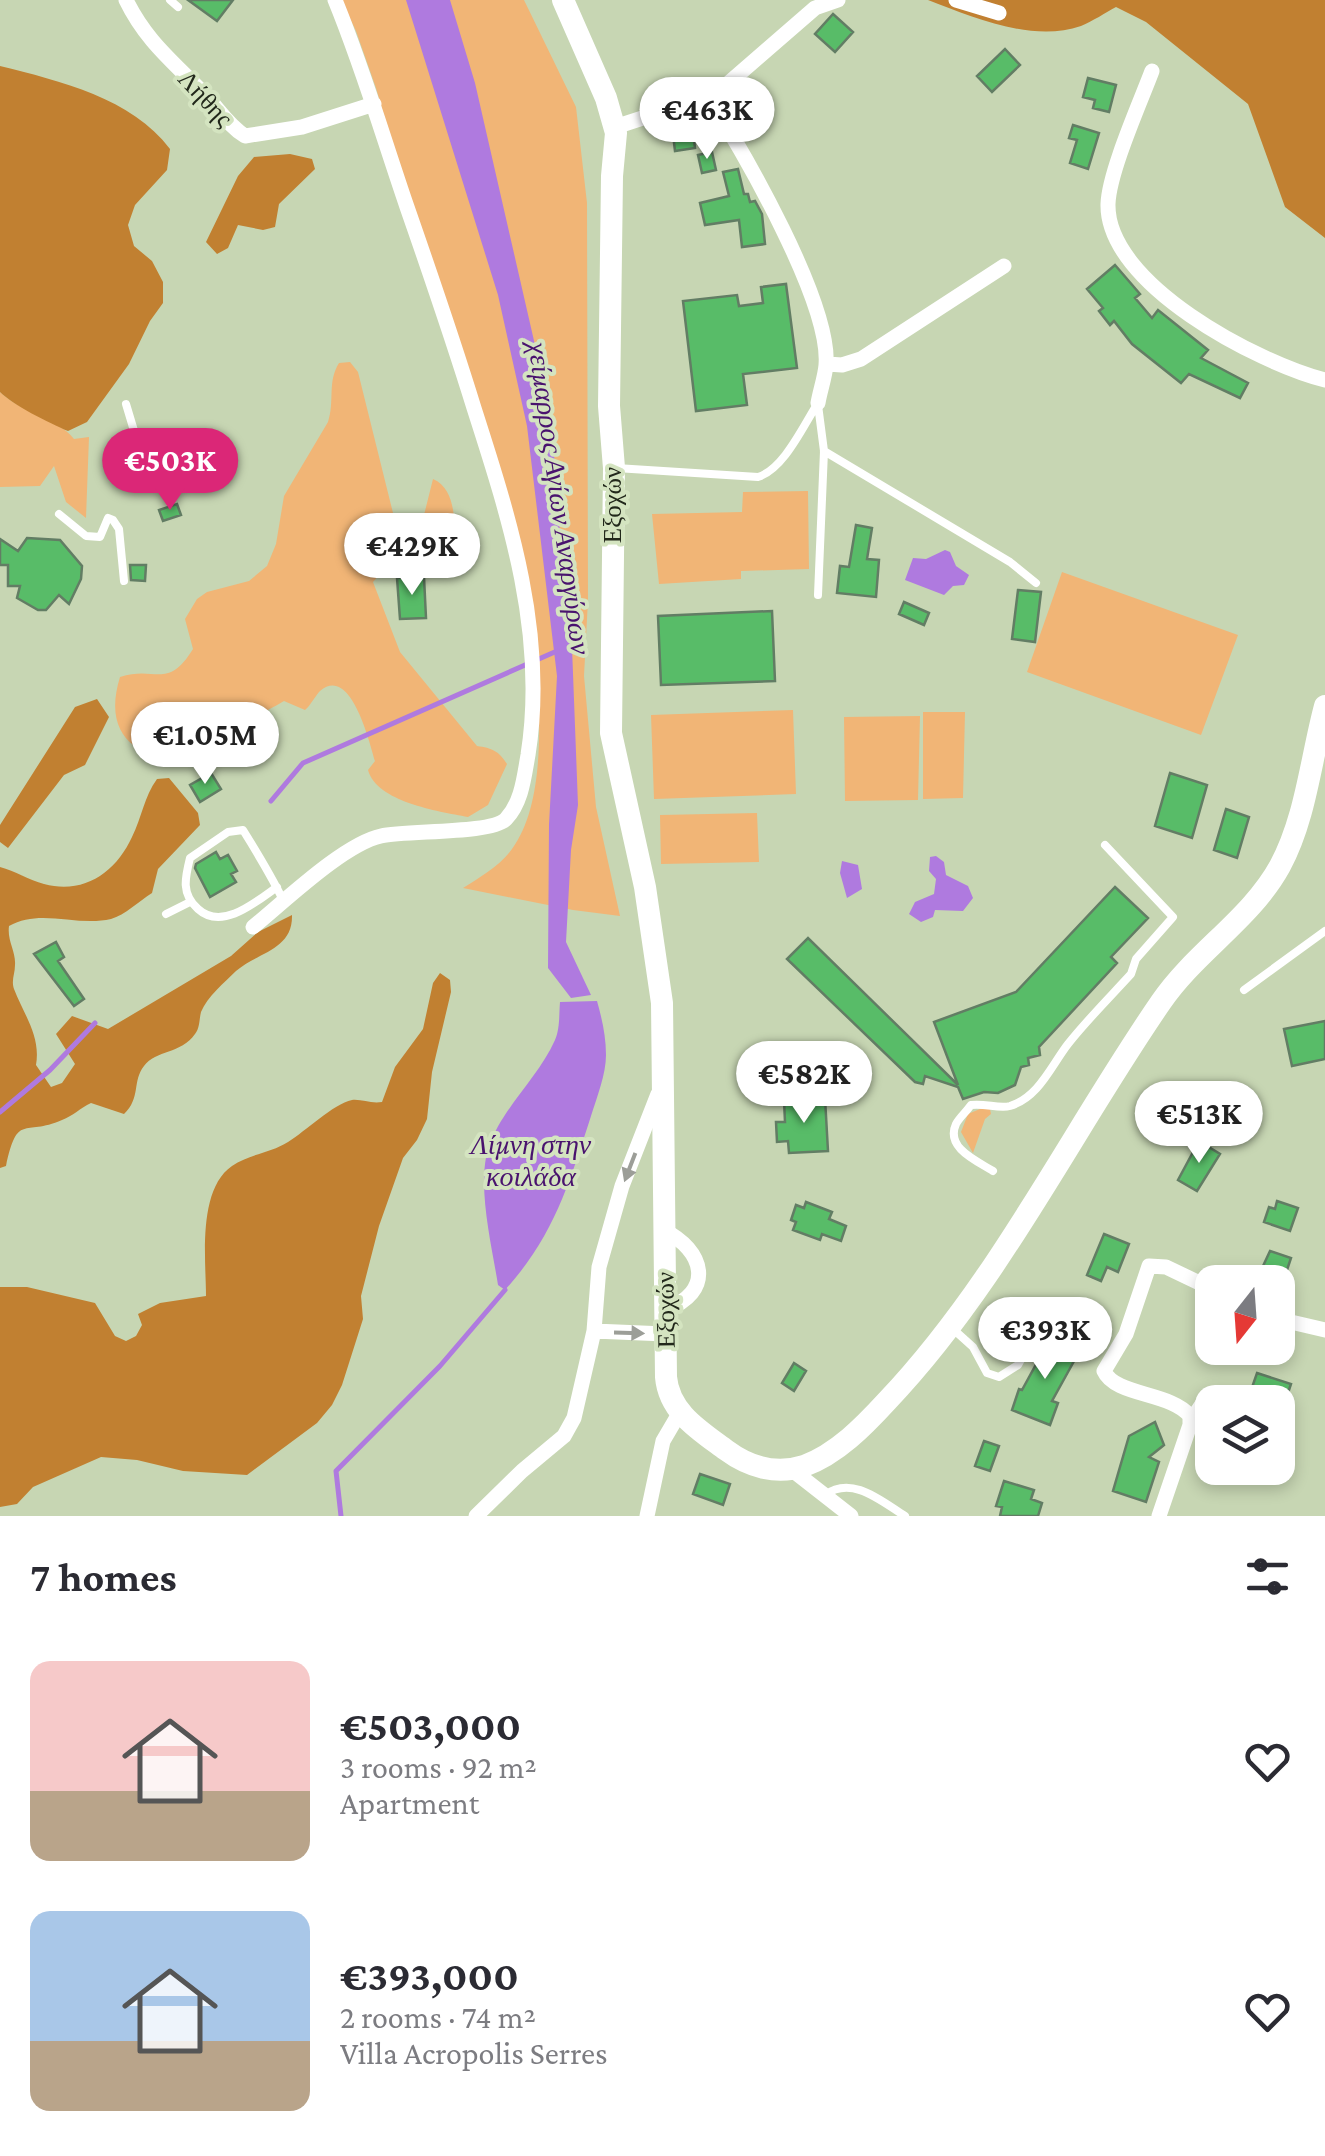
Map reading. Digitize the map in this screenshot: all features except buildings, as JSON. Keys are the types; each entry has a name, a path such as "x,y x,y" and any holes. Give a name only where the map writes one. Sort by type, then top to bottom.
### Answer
{"main road":[{"name":"Εξοχών","path":"563,0 615,127 609,406 614,468 611,733 651,919 662,1003 667,1385 680,1412"},
{"path":"680,1412 744,1461 773,1470 791,1470 822,1458 864,1426 913,1373 1031,1206 1165,996 1248,909 1279,868 1294,833 1325,706"}],"street":[{"name":"Λήθης","path":"126,0 142,32 245,136 302,127 374,104"},
{"path":"252,927 280,895 371,839 398,833 489,828 503,822 520,792 534,713 524,589 502,490 374,104 334,0"},
{"path":"615,127 709,98 734,81 815,8 838,0"},
{"path":"956,0 999,13"},
{"path":"1152,72 1108,202 1112,234 1134,264 1164,294 1229,342 1325,380"},
{"path":"709,98 756,180 820,314 827,364 818,403"},
{"path":"827,364 842,365 861,359 1004,266"},
{"path":"476,1516 564,1436 574,1418 594,1331 599,1266 622,1186 665,1076"},
{"path":"594,1331 665,1322 692,1292 700,1270 695,1255 664,1230"},
{"path":"1160,1516 1190,1416 1178,1405 1111,1382 1104,1372 1126,1334 1149,1266 1166,1267 1195,1281"},
{"path":"1295,1323 1325,1330"},
{"path":"647,1516 663,1441 680,1412"},
{"path":"791,1470 851,1516"}],"lane":[{"path":"170,0 178,7"},
{"path":"614,468 758,478 781,462 818,403"},
{"path":"818,403 824,451 818,595"},
{"path":"126,404 135,434"},
{"path":"824,451 1010,562 1036,583"},
{"path":"58,514 86,536 100,537 108,518 113,520 119,529 124,581"},
{"path":"243,830 280,895 223,918 205,915 190,902 184,884 190,858 228,832 243,830"},
{"path":"992,1171 962,1152 955,1139 956,1124 971,1105 986,1102 1012,1106 1048,1077 1065,1047 1131,974 1136,959 1173,917 1106,845"},
{"path":"166,914 190,902"},
{"path":"1244,990 1325,931"},
{"path":"949,1326 974,1348 987,1373 999,1377 1018,1364 1038,1330"},
{"path":"1190,1416 1195,1408"},
{"path":"825,1495 835,1488 854,1488 905,1516"}],"shaded area":[{"path":"341,0 524,0 576,107 587,203 588,600 584,676 596,807 620,916 463,888 512,849 532,802 539,745 535,634 376,88"},
{"path":"928,0 1325,0 1325,238 1285,207 1248,104 1146,22 1116,7 1081,26 1043,32 1023,30"},
{"path":"0,66 70,85 115,104 154,131 170,149 167,170 135,205 128,225 134,246 152,261 163,282 163,303 129,364 87,422 68,431 0,392"},
{"path":"290,154 312,159 315,169 279,204 275,227 263,230 238,225 228,248 217,254 206,242 238,176 254,157"},
{"path":"350,362 358,372 394,517 416,526 424,515 433,479 451,500 455,530 447,539 394,564 373,582 400,652 477,746 495,751 507,764 488,805 468,817 410,803 374,781 368,770 375,761 364,724 341,688 331,686 320,691 305,710 284,701 254,718 235,734 221,758 213,761 167,759 151,754 126,739 119,727 116,696 120,677 176,669 193,649 185,619 197,599 207,592 249,581 267,566 276,544 284,496 328,422 335,370 339,363"},
{"path":"0,392 58,425 74,439 89,437 86,518 66,502 54,466 40,486 0,487"},
{"path":"808,491 809,569 741,571 741,579 659,584 652,514 742,512 743,492"},
{"path":"1062,572 1238,635 1201,735 1027,672"},
{"path":"97,699 109,717 85,765 64,775 8,848 0,842 0,825 75,707"},
{"path":"793,710 796,794 654,799 651,715"},
{"path":"923,712 965,712 963,798 923,799"},
{"path":"920,716 918,800 845,801 844,717"},
{"path":"169,778 198,813 200,825 158,869 152,893 111,919 33,918 9,926 15,960 14,989 34,1035 36,1065 51,1087 62,1083 75,1064 56,1034 72,1016 108,1029 231,956 258,932 292,915 291,927 281,943 236,971 212,995 201,1012 197,1032 189,1040 144,1066 133,1102 124,1114 91,1103 62,1120 24,1129 14,1138 6,1166 0,1168 0,867 59,887 97,878 125,850 157,779"},
{"path":"757,813 759,862 661,864 660,815"},
{"path":"440,973 450,980 451,992 432,1072 427,1119 403,1158 379,1226 361,1296 363,1319 332,1405 317,1423 247,1475 183,1471 137,1460 101,1457 33,1487 17,1504 0,1507 0,1287 27,1287 95,1303 115,1336 126,1341 136,1336 142,1325 138,1314 160,1303 206,1296 208,1208 221,1177 239,1162 288,1142 345,1103 382,1102 395,1067 423,1029 433,983"},
{"path":"990,1109 991,1114 985,1119 973,1153 961,1132 968,1114"}],"water":[{"path":"406,0 450,0 475,83 551,415 571,621 578,805 571,850 566,942 591,995 571,998 548,968 549,825 557,676 527,426 498,295"},
{"path":"945,550 956,566 969,575 964,585 953,586 944,595 905,580 913,558 926,559"},
{"path":"930,857 944,862 946,875 968,886 973,898 963,911 935,910 933,917 921,922 909,914 915,902 934,894 936,879 929,871"},
{"path":"842,861 858,865 862,889 847,898 840,873"},
{"name":"Λίμνη στην κοιλάδα","path":"597,1001 606,1055 598,1093 558,1208 536,1250 505,1290 498,1285 486,1215 484,1178 489,1146 555,1040 560,1002"}],"waterway":[{"path":"271,801 303,763 557,651"},
{"path":"0,1112 50,1070 95,1023"},
{"name":"χείμαρρος Αγίων Αναργύρων","path":"341,1516 336,1471 440,1366 505,1290"}]}
